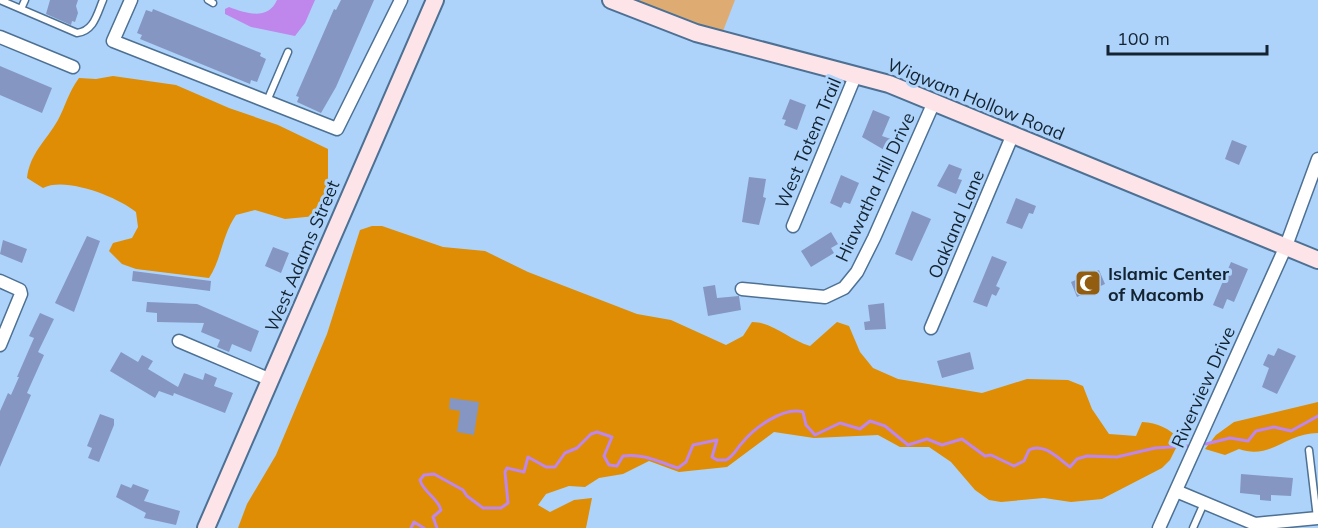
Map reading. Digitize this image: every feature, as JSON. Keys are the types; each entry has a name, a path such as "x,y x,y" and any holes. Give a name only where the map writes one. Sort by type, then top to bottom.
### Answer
{"street":[{"path":"131,0 113,41 337,129 401,0"},
{"name":"West Adams Street","path":"206,528 435,0"},
{"name":"Wigwam Hollow Road","path":"611,0 696,33 856,74 934,102 1318,260"},
{"path":"0,36 73,67"},
{"name":"West Totem Trail","path":"793,226 856,74"},
{"name":"Hiawatha Hill Drive","path":"742,289 825,297 844,288 857,272 874,238 934,102"},
{"name":"Oakland Lane","path":"931,328 1013,134"},
{"name":"Riverview Drive","path":"1159,528 1286,246 1318,159"},
{"path":"0,281 20,290 21,298 0,345"},
{"path":"179,341 271,380"},
{"path":"1176,491 1262,525 1317,518"}],"lane":[{"path":"0,0 71,31 82,32 92,26 103,0"},
{"path":"21,9 26,0"},
{"path":"267,102 288,52"},
{"path":"1309,450 1317,518"},
{"path":"1193,528 1204,502"}],"shaded area":[{"path":"277,0 315,0 305,23 295,36 251,27 225,14 225,9 229,7 249,13 262,13 273,7"},
{"path":"611,0 735,0 720,39"},
{"path":"113,76 176,85 229,108 278,125 328,149 328,188 316,216 285,219 255,210 236,215 209,278 136,269 122,264 109,251 113,243 132,238 138,227 136,212 117,200 91,190 64,185 43,188 27,178 31,161 58,120 79,78 96,79"},
{"path":"382,226 443,247 485,251 528,272 637,314 671,320 726,345 743,336 752,322 767,325 810,346 837,322 849,326 860,352 873,368 898,379 982,393 1027,379 1068,380 1083,386 1092,409 1109,434 1136,436 1142,422 1163,427 1180,440 1170,460 1162,468 1102,499 1071,502 1044,498 1001,502 989,500 975,490 951,462 929,447 900,447 878,435 814,438 774,432 727,467 679,472 649,461 623,474 599,478 585,487 569,486 546,494 538,505 550,512 574,500 592,498 586,528 238,528 247,504 276,455 327,334 360,230"},
{"path":"1318,402 1318,433 1297,437 1260,451 1239,449 1225,455 1205,449 1216,435 1234,422"}],"building":[{"path":"50,0 78,0 75,22 72,21 71,25 46,14"},
{"path":"341,0 374,0 336,87 321,113 297,102 299,97 296,96 334,9 336,10"},
{"path":"153,9 261,53 260,56 266,59 257,82 251,80 250,84 140,39 142,35 137,33 146,10 152,12"},
{"path":"0,66 52,88 42,113 0,95"},
{"path":"790,99 806,105 797,130 784,125 786,120 782,119"},
{"path":"873,110 890,117 882,136 891,139 886,151 862,137"},
{"path":"1232,140 1247,146 1239,165 1225,159"},
{"path":"949,164 962,169 958,179 962,180 956,194 937,186"},
{"path":"841,175 859,183 850,204 844,202 841,208 830,203"},
{"path":"749,177 766,179 763,197 766,198 759,225 742,222"},
{"path":"1016,198 1036,206 1033,214 1029,213 1022,229 1006,223"},
{"path":"912,211 931,219 912,261 895,254"},
{"path":"831,232 838,244 831,248 834,253 811,267 801,251"},
{"path":"87,236 100,241 74,312 55,303"},
{"path":"3,240 27,249 22,263 0,254"},
{"path":"273,247 289,253 281,273 265,266"},
{"path":"992,256 1007,262 996,286 1000,288 996,296 992,294 987,307 973,302"},
{"path":"1231,262 1248,269 1234,302 1227,299 1223,309 1213,305"},
{"name":"Islamic Center of Macomb","path":"1099,270 1105,284 1077,297 1071,282"},
{"path":"133,271 211,281 210,291 132,281"},
{"path":"715,285 717,298 739,296 741,310 708,316 703,287"},
{"path":"147,302 197,304 259,331 251,352 232,344 229,352 217,347 220,340 201,332 204,323 157,322 157,313 146,312"},
{"path":"884,303 886,329 865,330 864,322 870,321 868,305"},
{"path":"40,313 54,319 38,352 44,355 27,393 31,395 0,467 0,411 19,377 17,377 34,338 29,336"},
{"path":"1278,348 1296,356 1277,394 1262,387 1269,368 1263,365 1268,354 1274,356"},
{"path":"121,352 138,362 142,355 153,361 148,369 178,387 184,373 203,380 205,373 217,378 214,386 233,393 225,413 174,393 173,396 159,391 155,398 110,371"},
{"path":"970,352 974,369 942,378 937,361"},
{"path":"450,398 479,402 474,435 457,432 460,411 449,409"},
{"path":"100,414 114,419 114,425 99,462 88,458 92,448 87,446"},
{"path":"1241,474 1293,478 1291,496 1271,495 1271,501 1260,500 1260,495 1240,493"},
{"path":"121,484 131,488 133,484 149,490 144,501 180,511 176,525 144,518 146,513 116,497"}],"waterway":[{"path":"437,528 433,517 441,510 420,480 424,475 434,474 463,490 483,508 501,508 508,503 505,472 507,468 524,472 528,457 546,467 555,467 565,453 577,448 591,434 597,432 612,437 604,456 609,465 617,466 623,456 630,455 678,468 686,462 693,445 717,440 712,457 717,460 726,460 747,437 762,425 779,415 795,411 803,412 806,425 815,435 840,423 860,429 870,421 885,426 908,445 927,439 942,445 962,439 985,456 991,455 1014,466 1024,461 1029,450 1035,448 1051,452 1070,467 1077,459 1087,456 1117,457 1155,448 1187,446"},
{"path":"1206,444 1230,438 1248,441 1256,431 1274,427 1291,431 1318,416"},
{"path":"411,528 414,522 424,528"}],"place":[{"name":"Islamic Center of Macomb","path":"1088,283"}]}
